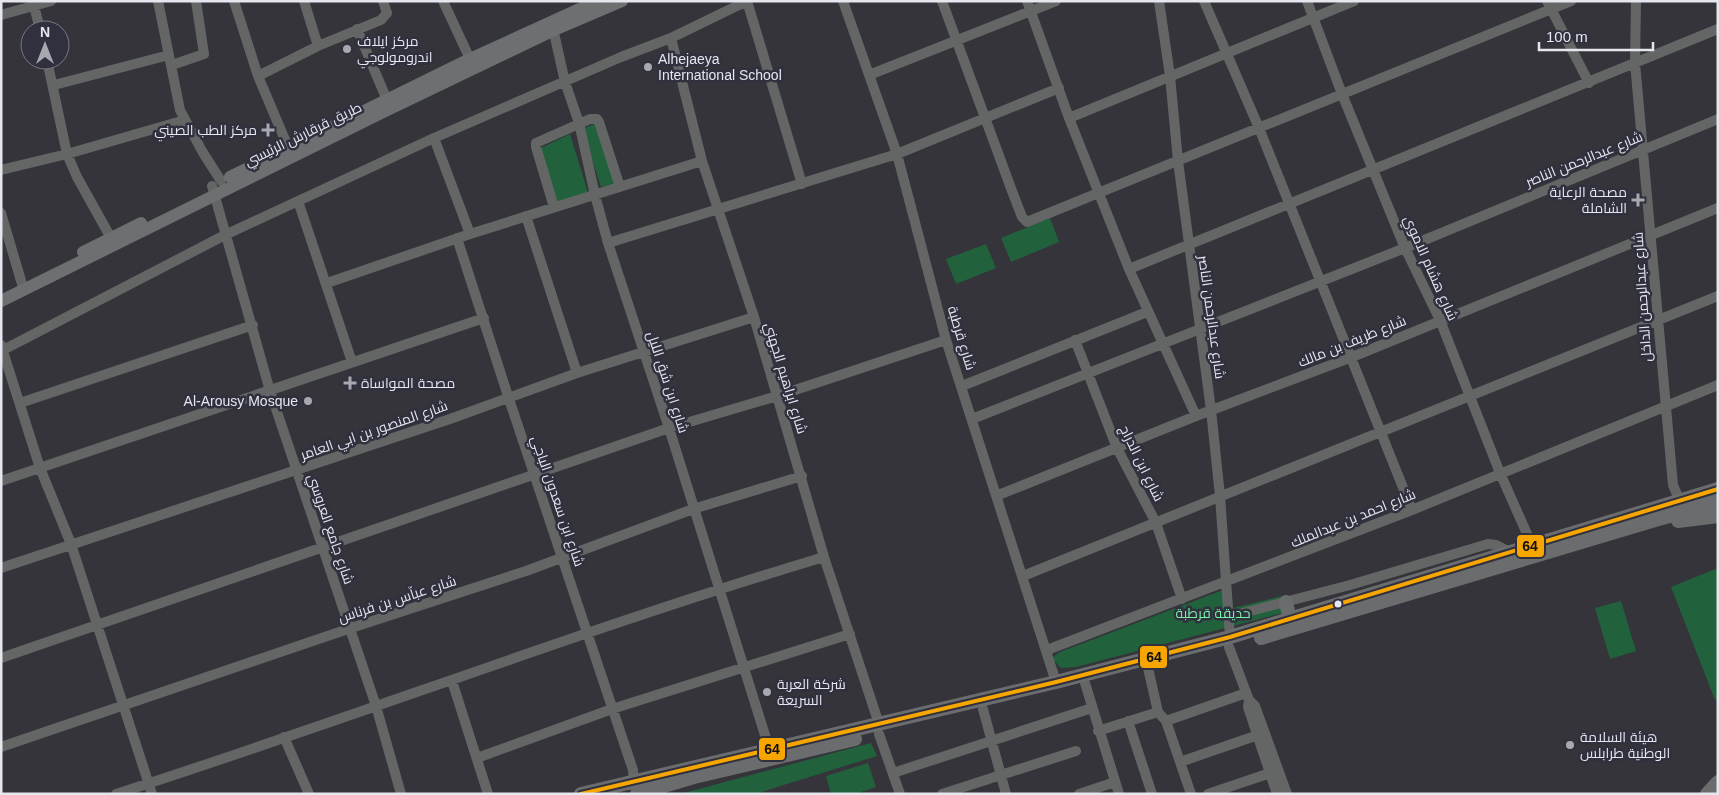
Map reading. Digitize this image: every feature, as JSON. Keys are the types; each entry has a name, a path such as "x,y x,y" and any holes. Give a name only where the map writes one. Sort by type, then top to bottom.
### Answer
{"highway":[{"path":"581,794 694,777 1056,682 1229,642 1290,620 1679,499 1718,489"},
{"path":"640,786 769,748 983,709 1148,668 1229,642 1718,503"},
{"path":"1655,520 1679,521 1718,516"},
{"path":"1286,602 1290,620"},
{"path":"669,794 694,777"},
{"path":"1706,794 1718,782"}],"main road":[{"name":"طريق قرقارش الرئيسي","path":"1,293 216,187 553,26 597,1"},
{"name":"طريق قرقارش الرئيسي","path":"1,301 116,246 288,147 470,59 622,1"}],"street":[{"path":"1,15 33,3 51,1"},
{"name":"شارع جامع العروسي","path":"158,1 179,104 184,120 216,187 225,235 253,325 270,391 351,628 401,794"},
{"path":"54,84 204,54 196,1"},
{"path":"234,1 258,76 288,147"},
{"path":"304,1 318,46"},
{"path":"258,76 318,46 385,18 388,13 383,1"},
{"path":"444,1 470,59"},
{"path":"152,794 71,544 40,468 2,349 225,235 434,138 621,57 671,38 747,1 802,184"},
{"name":"شارع قرطبة","path":"843,1 897,154 946,340 1056,682"},
{"path":"942,1 955,43 984,118 1025,220 1030,222 1099,192 1342,94 1549,6 1572,1"},
{"path":"1027,1 1069,118 1129,269 1196,416"},
{"path":"869,75 955,43 1056,1"},
{"name":"شارع عبدالرحمن الناصر","path":"1159,1 1170,76 1188,244 1211,410 1220,496 1229,642 1248,696"},
{"path":"1204,1 1259,128 1412,510"},
{"name":"شارع هشام الاموي","path":"1307,1 1342,94 1405,248 1440,320 1500,473 1532,545"},
{"path":"1069,118 1170,76 1227,55 1354,1"},
{"name":"شارع عبدالرحمن الداخل","path":"1636,1 1635,62 1657,322 1673,485 1679,499"},
{"path":"33,3 37,20"},
{"path":"1549,6 1589,83"},
{"name":"شارع ابن شق الليل","path":"553,26 565,82 579,123 608,243 669,428 769,748"},
{"path":"357,29 387,100"},
{"path":"1129,269 1718,29"},
{"name":"شارع ابراهيم الجهني","path":"671,38 702,160 754,317 802,476 824,557 900,794"},
{"path":"50,70 67,154 77,177 111,238"},
{"path":"608,243 897,154 1059,88"},
{"path":"554,207 536,145 539,141 590,119 596,119 599,122 620,186"},
{"name":"شارع عبدالرحمن الناصر","path":"972,419 1405,248 1718,119"},
{"path":"1,170 67,154 184,120"},
{"path":"434,138 470,234"},
{"path":"327,283 470,234 702,160"},
{"path":"298,201 352,362"},
{"name":"شارع طريف بن مالك","path":"996,496 1211,410 1352,357 1718,208"},
{"path":"1,213 22,284"},
{"path":"526,216 577,373"},
{"name":"شارع ابن سعدون الباجي","path":"458,238 587,634 640,786"},
{"path":"1023,576 1718,296"},
{"path":"962,386 1147,312"},
{"name":"شارع المنصور بن ابي العامر","path":"1,568 450,419 508,396 577,373 754,317"},
{"path":"1,481 484,318"},
{"path":"20,403 253,325"},
{"path":"1,658 669,428 777,396 946,340"},
{"name":"شارع ابن الدراج","path":"1075,340 1117,448 1156,523 1182,599"},
{"name":"شارع احمد بن عبدالملك","path":"1047,650 1226,583 1412,510 1718,385"},
{"name":"شارع عباّس بن فرناس","path":"1,747 351,628 526,571 693,509 802,476"},
{"path":"1228,617 1488,544 1496,545 1510,552"},
{"path":"116,794 718,589 824,557"},
{"path":"477,758 612,709 850,634"},
{"path":"1148,668 1158,712 1166,721 1191,794"},
{"path":"452,681 488,794"},
{"path":"1085,683 1098,731 1119,794"},
{"path":"1166,721 1248,696"},
{"path":"1248,696 1248,707 1258,735 1274,772 1287,794"},
{"path":"1248,696 1255,706 1274,772 1278,794"},
{"path":"893,774 1092,708"},
{"path":"983,709 1006,794"},
{"path":"1098,731 1158,712"},
{"path":"1128,721 1152,794"},
{"path":"1180,762 1258,735"},
{"path":"284,737 309,794"},
{"path":"942,794 1076,750"},
{"path":"1208,794 1226,791 1274,772"},
{"path":"1079,794 1115,782"}],"green space":[{"path":"595,124 615,184 601,187 582,129"},
{"path":"570,134 589,196 558,202 539,149"},
{"path":"1050,218 1059,242 1011,262 1001,238"},
{"path":"986,244 996,268 956,284 946,259"},
{"path":"1718,568 1718,699 1715,700 1671,587"},
{"name":"حديقة قرطبة","path":"1231,587 1233,608 1282,596 1286,612 1076,667 1061,668 1052,658 1060,652"},
{"path":"1621,601 1636,651 1610,659 1595,608"},
{"path":"871,743 877,756 755,794 680,794"},
{"path":"868,763 876,787 855,794 831,794 826,776"}],"transit line":[{"name":"64","path":"581,794 1056,682 1230,637 1718,489"}],"place":[{"name":"مركز ايلاف اندرومولوجي","path":"347,49"},
{"name":"Alhejaeya International School","path":"648,67"},
{"name":"مركز الطب الصيني","path":"268,130"},
{"name":"مصحة الرعاية الشاملة","path":"1638,200"},
{"name":"مصحة المواساة","path":"350,383"},
{"name":"Al-Arousy Mosque","path":"308,401"},
{"name":"شركة العربة السريعة","path":"767,692"},
{"name":"هيئة السلامة الوطنية طرابلس","path":"1570,745"}]}
